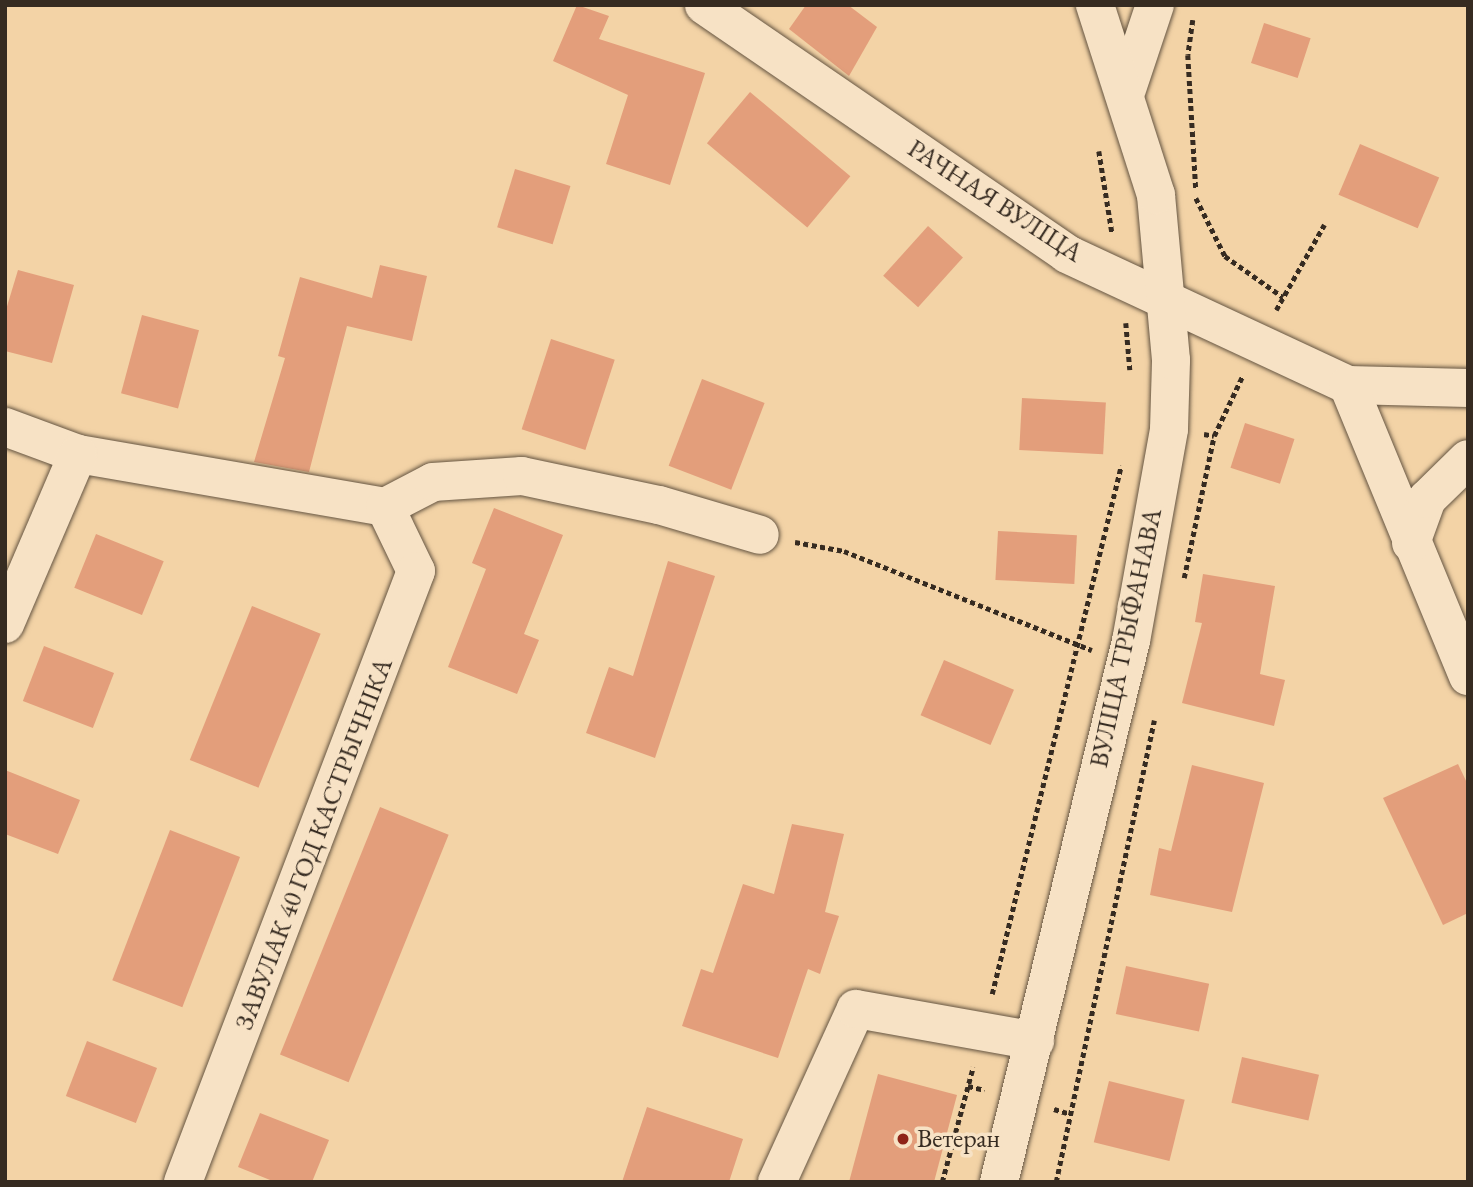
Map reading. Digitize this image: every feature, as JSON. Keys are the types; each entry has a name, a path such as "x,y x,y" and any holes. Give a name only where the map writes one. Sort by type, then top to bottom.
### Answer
{"street":[{"name":"РАЧНАЯ ВУЛІЦА","path":"704,5 1067,254 1349,385 1468,388"},
{"name":"ВУЛІЦА ТРЫФАНАВА","path":"999,1182 1125,663 1169,429 1167,300 1156,195 1127,89 1095,5"},
{"path":"1127,89 1155,5"},
{"path":"1349,385 1411,543 1468,676"},
{"path":"5,427 78,454 385,507 433,482 522,476 659,505 760,535"},
{"path":"5,624 78,454"},
{"path":"1411,543 1427,499 1468,459"},
{"name":"ЗАВУЛАК 40 ГОД КАСТРЫЧНІКА","path":"183,1182 416,571 385,507"},
{"path":"777,1182 856,1009 1035,1041"}],"path":[{"path":"1195,5 1188,55 1196,198 1225,256 1283,297"},
{"path":"1182,585 1214,436"},
{"path":"942,1182 983,1032 1124,454"},
{"path":"760,535 844,551 1125,663"},
{"path":"1056,1182 1157,707"}],"building":[{"path":"577,5 609,16 599,39 705,73 670,185 606,164 628,95 553,61"},
{"path":"806,5 848,5 877,27 849,76 789,29"},
{"path":"1264,23 1311,38 1298,78 1251,63"},
{"path":"750,92 850,176 807,228 707,143"},
{"path":"1360,144 1439,178 1418,228 1339,195"},
{"path":"515,169 570,186 553,244 497,227"},
{"path":"928,226 963,257 918,307 883,276"},
{"path":"380,265 427,276 412,341 347,326 309,472 254,462 285,358 278,356 300,277 372,298"},
{"path":"18,270 74,285 52,363 5,351 5,313"},
{"path":"142,315 199,330 178,409 121,393"},
{"path":"551,339 615,360 585,450 522,429"},
{"path":"702,379 765,403 731,490 669,466"},
{"path":"1022,398 1106,402 1103,454 1019,450"},
{"path":"1245,423 1294,439 1280,484 1230,468"},
{"path":"494,508 563,535 524,634 539,640 517,694 448,667 486,569 472,563"},
{"path":"998,531 1077,535 1074,584 995,580"},
{"path":"96,534 164,561 142,615 74,588"},
{"path":"668,561 715,576 655,758 586,733 609,667 633,676"},
{"path":"1203,574 1275,586 1260,674 1285,680 1274,726 1182,703 1202,623 1195,622"},
{"path":"252,606 321,634 258,788 190,760"},
{"path":"44,646 114,673 93,728 23,701"},
{"path":"944,660 1014,690 991,745 921,715"},
{"path":"1458,764 1468,785 1468,913 1443,925 1383,798"},
{"path":"1192,765 1264,783 1232,912 1150,895 1159,848 1171,851"},
{"path":"5,770 80,800 58,854 5,834"},
{"path":"380,807 449,835 349,1082 280,1055"},
{"path":"792,824 844,834 825,912 839,916 820,974 808,969 778,1058 682,1026 701,969 713,973 743,884 774,894"},
{"path":"170,830 240,857 182,1007 112,980"},
{"path":"1126,966 1209,984 1199,1032 1116,1014"},
{"path":"87,1041 157,1068 136,1123 66,1096"},
{"path":"1242,1057 1319,1075 1308,1121 1231,1103"},
{"name":"Ветеран","path":"878,1074 957,1095 934,1182 849,1182"},
{"path":"1109,1081 1185,1100 1169,1161 1094,1142"},
{"path":"647,1107 743,1139 729,1182 622,1182"},
{"path":"260,1113 329,1140 312,1182 275,1182 238,1167"}],"place":[{"name":"Ветеран","path":"903,1139"}]}
